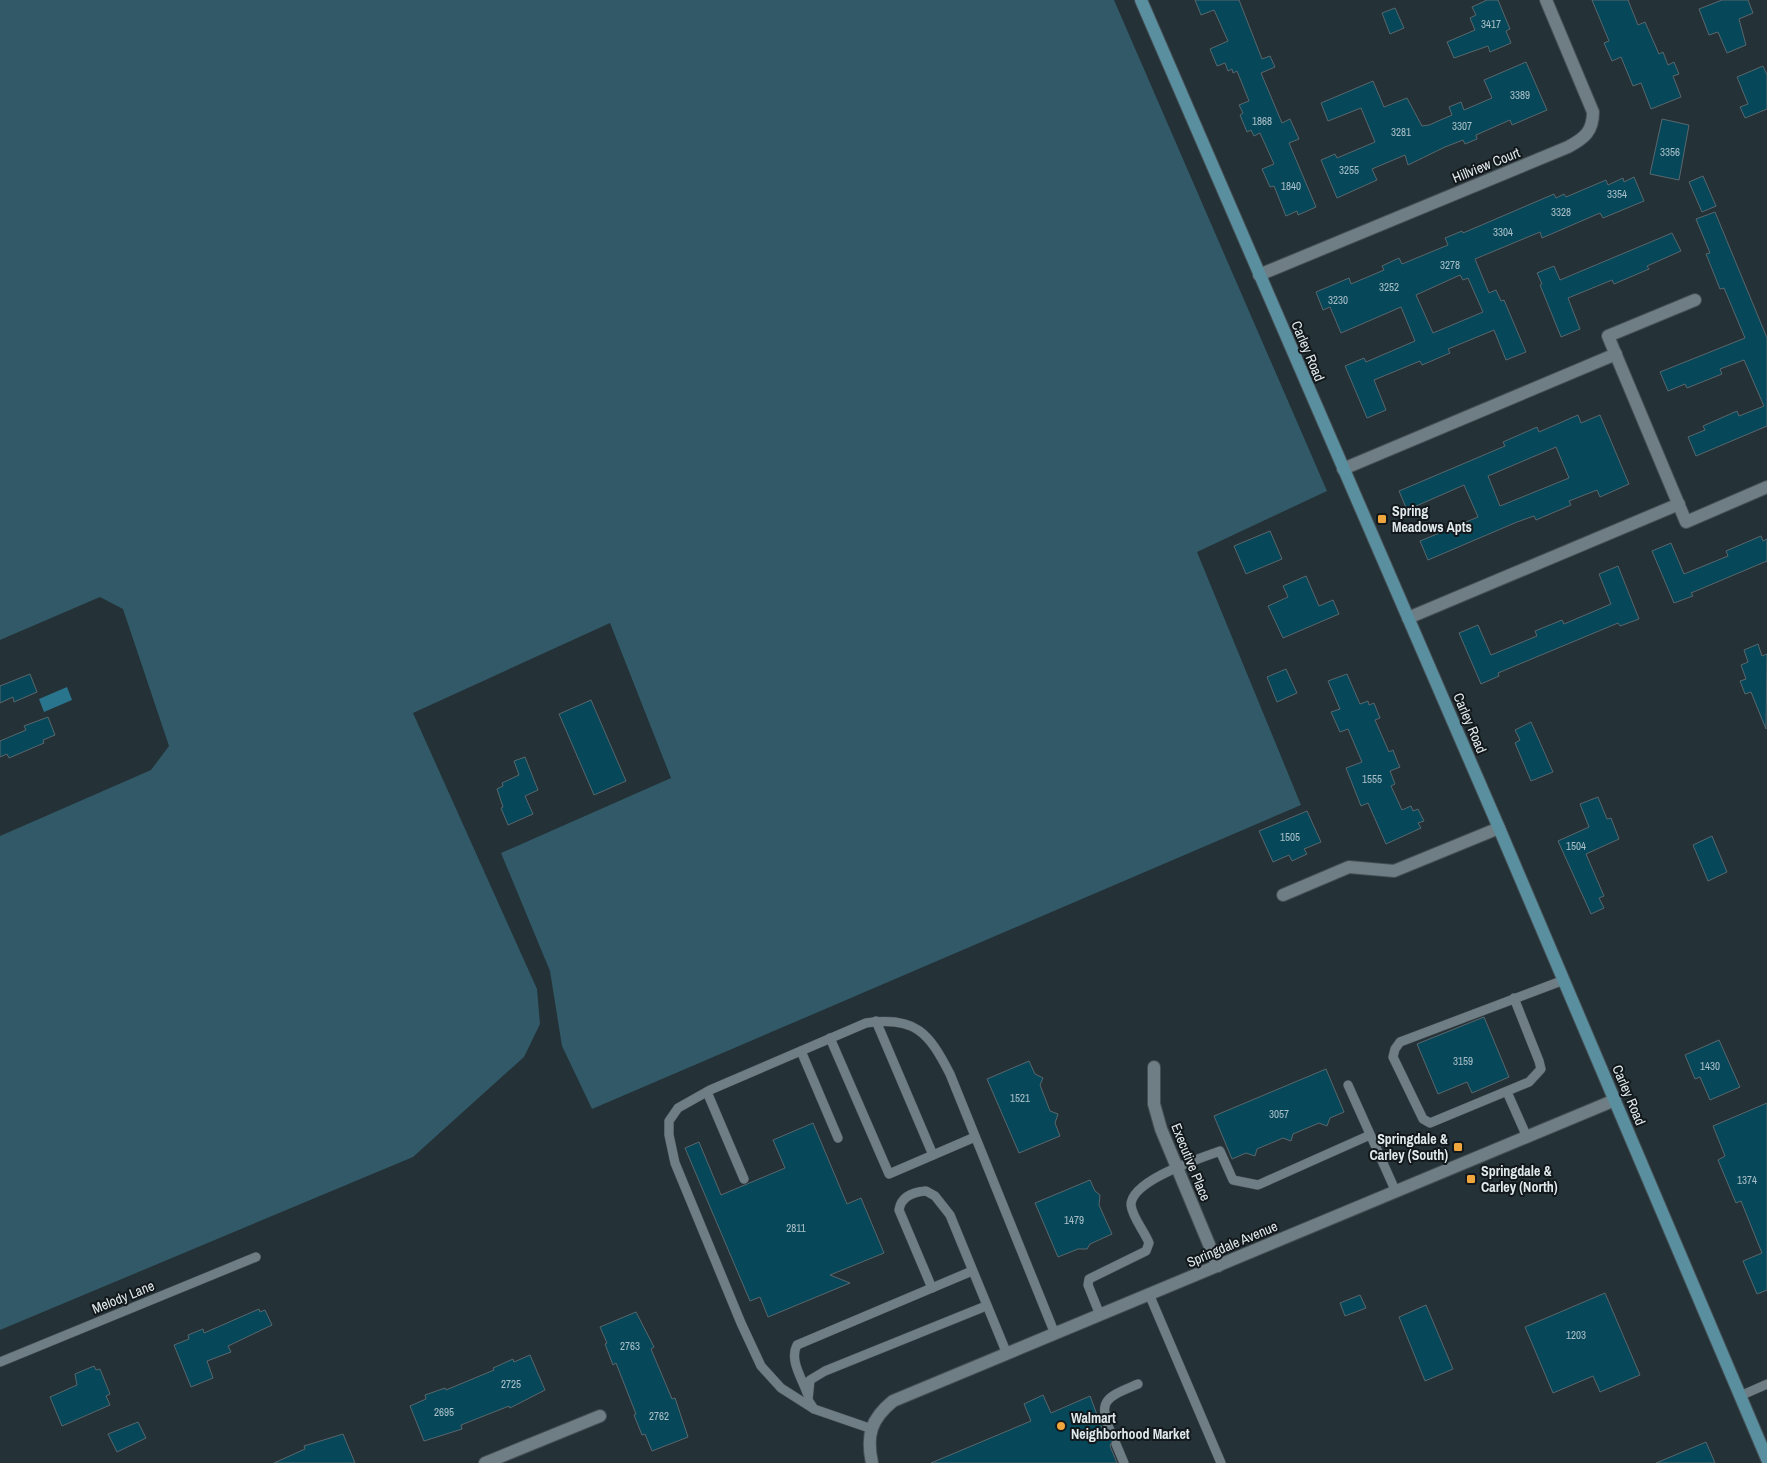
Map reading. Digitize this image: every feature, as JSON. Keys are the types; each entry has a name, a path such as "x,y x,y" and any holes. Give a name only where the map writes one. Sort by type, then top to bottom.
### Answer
{"street":[{"name":"Carley Road","path":"1142,0 1564,980 1767,1459"},
{"name":"Hillview Court","path":"1259,275 1568,147 1580,141 1590,132 1593,123 1592,112 1546,0"},
{"path":"1695,300 1608,336 1686,522 1767,487"},
{"path":"1343,469 1616,354"},
{"path":"1408,618 1679,504"},
{"path":"1283,895 1349,867 1394,871 1498,828"},
{"name":"Executive Place","path":"1154,1067 1154,1104 1160,1129 1218,1266"},
{"name":"Springdale Avenue","path":"872,1429 879,1413 893,1401 1615,1100"},
{"path":"485,1463 600,1416"},
{"path":"872,1429 869,1445 872,1463"}],"lane":[{"path":"1514,998 1541,1069 1529,1082 1507,1092 1430,1123 1423,1119 1393,1057 1395,1049 1400,1042 1514,998 1564,980"},
{"path":"876,1021 933,1155"},
{"path":"872,1429 814,1409 780,1388 761,1366 737,1315 676,1163 669,1135 669,1121 678,1108 707,1092 866,1023 876,1021 904,1022 917,1027 928,1036 938,1050 950,1074 1055,1334"},
{"path":"830,1038 889,1174 975,1137"},
{"path":"801,1051 838,1138"},
{"path":"1348,1085 1396,1192"},
{"path":"707,1092 744,1179"},
{"path":"1507,1092 1527,1137"},
{"path":"1100,1315 1088,1286 1089,1279 1146,1251 1149,1243 1131,1205 1133,1198 1153,1180 1177,1167 1220,1151 1233,1180 1258,1185 1370,1135"},
{"path":"932,1288 899,1210 900,1203 906,1196 926,1191 942,1203 950,1215 1007,1354"},
{"name":"Melody Lane","path":"0,1362 256,1257"},
{"path":"814,1409 794,1361 794,1351 797,1346 972,1271"},
{"path":"1150,1294 1221,1463"},
{"path":"808,1393 810,1380 825,1371 986,1306"},
{"path":"1111,1433 1104,1415 1107,1400 1112,1395 1138,1384"},
{"path":"1740,1396 1767,1384"},
{"path":"1116,1444 1124,1463"}],"shaded area":[{"path":"0,0 1114,0 1327,491 1197,552 1301,805 592,1109 562,1046 550,971 501,853 671,778 610,623 413,713 537,989 540,1024 524,1057 413,1157 0,1330 0,836 151,770 169,746 123,609 100,597 0,640"},
{"path":"67,687 72,700 44,712 39,699"}],"building":[{"path":"1195,0 1239,0 1262,59 1270,56 1275,67 1261,73 1282,123 1290,119 1299,139 1289,143 1316,207 1298,215 1297,211 1286,216 1274,186 1270,187 1262,169 1274,164 1260,133 1254,136 1251,130 1247,132 1240,115 1243,113 1239,105 1249,101 1237,71 1233,73 1232,69 1228,71 1225,63 1217,66 1210,49 1228,41 1214,10 1201,15"},
{"path":"1487,0 1498,0 1510,29 1506,31 1511,43 1490,52 1488,46 1454,58 1447,42 1475,30 1470,18 1476,15 1472,7"},
{"path":"1592,0 1628,0 1638,25 1645,22 1659,54 1663,52 1668,65 1674,62 1679,74 1673,76 1681,97 1651,109 1641,83 1633,86 1621,57 1612,61 1604,43 1609,41"},
{"path":"1722,0 1748,0 1753,13 1739,19 1746,45 1727,53 1718,32 1709,35 1699,9"},
{"path":"1395,8 1404,28 1390,34 1382,13"},
{"path":"1526,62 1547,110 1512,125 1510,120 1476,135 1477,139 1465,144 1463,140 1408,165 1405,155 1372,169 1377,180 1337,198 1321,160 1335,154 1337,158 1375,142 1361,108 1328,121 1321,103 1373,81 1384,107 1407,98 1422,126 1429,125 1452,115 1449,107 1461,102 1464,110 1492,98 1484,80"},
{"path":"1763,66 1767,75 1767,109 1745,118 1740,107 1748,104 1737,77"},
{"path":"1662,119 1689,125 1679,180 1650,174"},
{"path":"1703,176 1716,206 1702,212 1689,182"},
{"path":"1634,177 1644,201 1603,218 1600,213 1542,238 1540,232 1475,259 1489,293 1496,290 1501,301 1504,300 1526,352 1506,360 1494,330 1448,349 1450,353 1422,365 1420,361 1374,380 1386,410 1367,418 1345,366 1364,358 1366,362 1415,341 1401,307 1341,333 1330,307 1323,310 1316,292 1349,278 1351,284 1384,270 1382,266 1399,258 1402,264 1448,245 1445,238 1462,231 1463,233 1554,194 1556,198 1564,194 1566,197 1606,180 1608,185 1623,178 1624,182","holes":["1460,275 1463,280 1468,278 1483,312 1433,333 1416,295"]},
{"path":"1715,212 1767,338 1767,426 1696,456 1688,437 1705,430 1703,426 1737,411 1739,416 1764,406 1744,360 1720,369 1722,374 1687,388 1685,384 1668,391 1660,372 1745,338 1724,288 1720,289 1706,254 1710,253 1696,219"},
{"path":"1672,233 1681,251 1647,266 1649,269 1614,284 1612,280 1568,298 1580,329 1561,337 1537,273 1554,266 1560,280"},
{"path":"1578,415 1581,423 1600,415 1629,484 1600,497 1597,490 1569,501 1571,505 1536,520 1534,516 1517,522 1428,560 1420,541 1478,517 1464,485 1407,510 1399,491 1505,446 1503,442 1537,427 1539,432","holes":["1556,447 1569,478 1500,506 1488,476"]},
{"path":"1270,531 1282,559 1246,574 1234,546"},
{"path":"1761,536 1763,541 1767,539 1767,561 1691,593 1693,596 1674,603 1652,551 1671,543 1684,574 1728,556 1726,551"},
{"path":"1618,566 1639,619 1620,626 1618,623 1498,673 1499,676 1481,684 1459,633 1478,625 1491,655 1537,636 1535,631 1562,620 1564,624 1611,604 1599,574"},
{"path":"1306,576 1319,606 1333,600 1339,614 1283,638 1268,606 1288,597 1283,586"},
{"path":"1758,644 1762,656 1767,654 1766,729 1751,692 1745,694 1740,681 1746,679 1741,665 1748,662 1744,650"},
{"path":"1286,669 1297,693 1277,702 1267,677"},
{"path":"30,674 37,692 14,702 13,697 0,703 0,686"},
{"path":"1347,674 1360,704 1368,701 1369,705 1374,703 1380,718 1375,720 1389,752 1393,750 1400,767 1390,771 1395,784 1391,786 1402,810 1411,806 1413,811 1418,809 1424,821 1418,823 1421,828 1386,844 1368,803 1361,806 1346,768 1362,762 1348,729 1340,732 1331,712 1340,709 1328,681"},
{"path":"591,700 626,781 594,795 559,714"},
{"path":"48,717 55,735 43,740 44,743 9,758 7,754 0,757 0,741 26,730 24,726"},
{"path":"1531,722 1553,772 1531,781 1515,743 1520,740 1515,730"},
{"path":"525,757 538,790 525,796 533,814 508,825 501,808 503,807 497,789 503,786 502,783 519,775 514,761"},
{"path":"1598,797 1607,819 1611,818 1619,839 1586,854 1604,896 1599,898 1604,908 1591,914 1558,841 1589,827 1580,804"},
{"path":"1307,811 1321,842 1304,849 1307,854 1292,861 1289,855 1273,862 1259,831"},
{"path":"1712,836 1727,872 1708,881 1693,845"},
{"path":"1484,1017 1509,1077 1472,1093 1467,1082 1438,1094 1417,1044"},
{"path":"1719,1040 1740,1087 1710,1100 1700,1077 1695,1079 1685,1055"},
{"path":"1029,1061 1035,1074 1043,1078 1040,1085 1050,1111 1058,1114 1055,1123 1060,1136 1019,1153 987,1079"},
{"path":"1326,1069 1344,1112 1330,1118 1327,1126 1319,1123 1293,1134 1291,1141 1283,1138 1257,1149 1255,1156 1246,1153 1232,1159 1214,1116"},
{"path":"1767,1103 1767,1290 1757,1294 1743,1261 1762,1253 1741,1201 1736,1203 1718,1160 1725,1156 1713,1126"},
{"path":"813,1123 847,1204 861,1198 884,1253 830,1275 850,1283 768,1317 760,1297 750,1301 685,1148 699,1142 721,1195 785,1168 773,1140"},
{"path":"1090,1180 1095,1191 1100,1195 1099,1205 1112,1234 1090,1244 1087,1249 1078,1249 1058,1257 1035,1203"},
{"path":"1605,1293 1640,1375 1600,1392 1593,1376 1553,1393 1525,1327"},
{"path":"1360,1295 1366,1308 1345,1316 1340,1303"},
{"path":"1426,1305 1453,1369 1425,1381 1399,1317"},
{"path":"259,1309 260,1312 265,1310 272,1325 228,1346 231,1352 207,1361 213,1378 191,1387 174,1345 189,1339 188,1335 203,1329 204,1333"},
{"path":"636,1312 654,1347 651,1349 672,1399 675,1398 688,1437 652,1451 645,1434 642,1435 634,1415 636,1414 616,1363 613,1365 600,1327"},
{"path":"530,1355 545,1390 510,1408 509,1406 461,1425 462,1429 424,1441 410,1406 426,1399 425,1395 445,1388 446,1390 494,1370 493,1368 513,1359 514,1362"},
{"path":"94,1366 96,1370 100,1369 110,1394 106,1396 110,1405 62,1426 50,1397 77,1385 75,1374"},
{"name":"Walmart Neighborhood Market","path":"1043,1395 1051,1413 1090,1396 1105,1436 1113,1439 1110,1446 1117,1463 931,1463 1031,1421 1024,1404"},
{"path":"138,1422 146,1438 117,1452 108,1434"},
{"path":"343,1434 355,1463 274,1463 305,1449 304,1446"},
{"path":"1706,1442 1715,1463 1656,1463"}],"place":[{"name":"Spring Meadows Apts","path":"1382,519"},
{"name":"Springdale & Carley (South)","path":"1458,1147"},
{"name":"Springdale & Carley (North)","path":"1471,1179"},
{"name":"Walmart Neighborhood Market","path":"1061,1426"}]}
